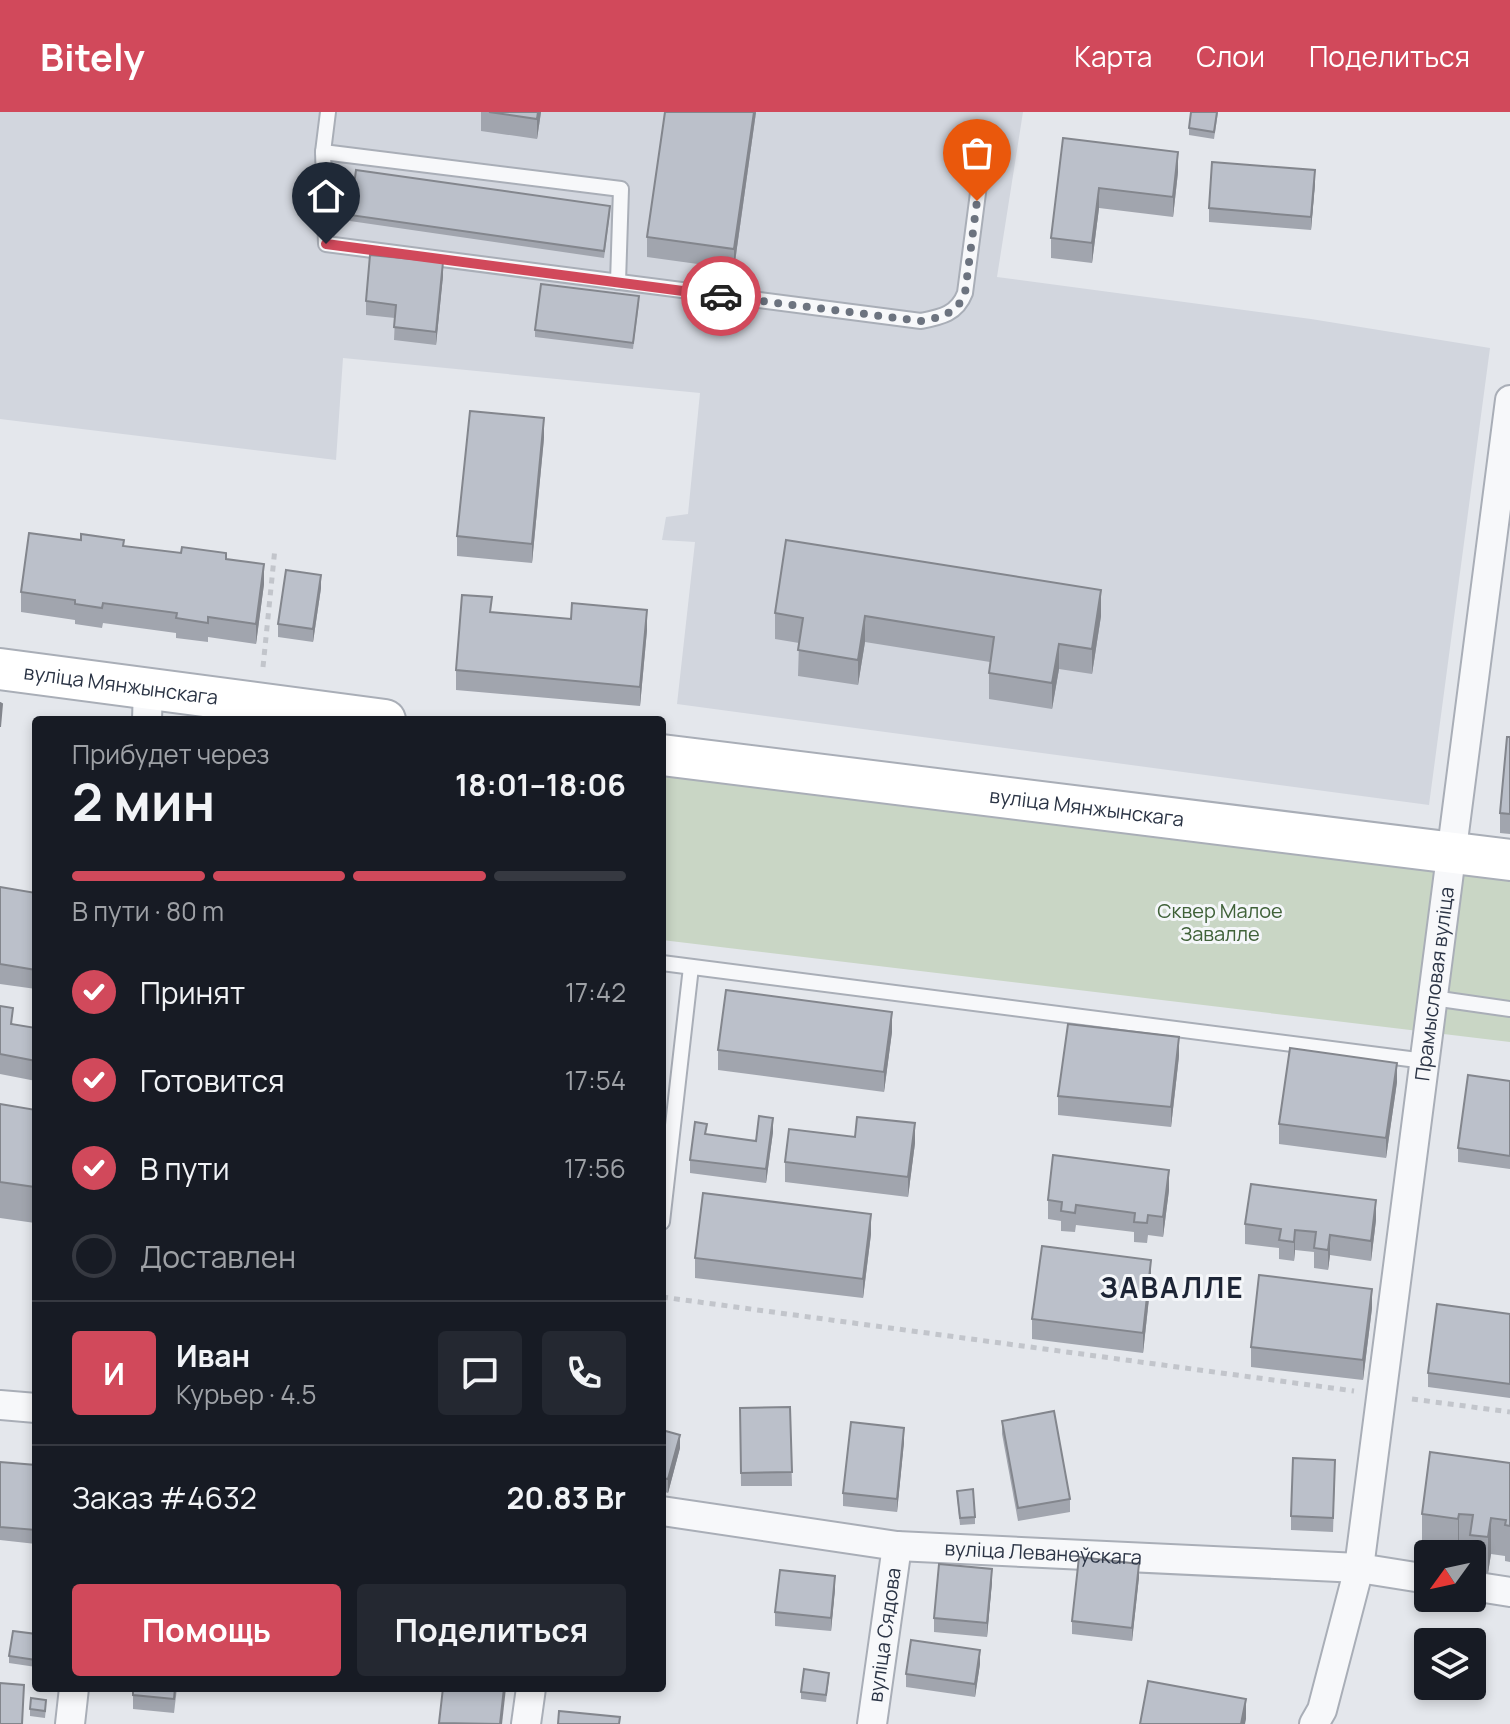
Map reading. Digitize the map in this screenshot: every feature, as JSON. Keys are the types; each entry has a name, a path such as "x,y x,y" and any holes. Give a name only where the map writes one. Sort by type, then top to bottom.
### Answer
{"street":[{"name":"Прамысловая вуліца","path":"1314,1724 1322,1710 1359,1568 1510,400"},
{"name":"вуліца Мянжынскага","path":"0,669 148,704 326,716"},
{"name":"вуліца Мянжынскага","path":"666,756 1510,860"},
{"path":"0,1405 32,1408"},
{"name":"вуліца Леванеўскага","path":"666,1512 897,1546 1359,1568 1414,1577"},
{"name":"вуліца Сядова","path":"872,1724 897,1546"},
{"path":"1486,1588 1510,1592"},
{"path":"70,1724 74,1692"},
{"path":"526,1724 530,1692"}],"lane":[{"path":"328,112 323,152 326,244 921,321 944,316 960,306 965,293 985,139"},
{"path":"323,152 621,189 618,282"},
{"path":"666,964 1425,1061"},
{"path":"666,1187 691,967"},
{"path":"1433,998 1510,1009"}],"path":[{"path":"261,682 275,548"},
{"path":"666,1298 1510,1412"}],"shaded area":[{"path":"0,112 1023,112 997,277 1311,319 1490,348 1429,805 677,704 695,542 662,540 666,517 688,514 700,393 343,358 336,460 0,419"}],"green space":[{"name":"Сквер Малое Завалле","path":"666,773 1510,872 1510,1042 666,940"}],"building":[{"path":"489,112 538,112 537,119"},
{"path":"665,112 754,112 734,249 647,237"},
{"path":"1191,112 1217,112 1214,132 1189,128"},
{"path":"1063,138 1178,152 1173,197 1099,188 1092,243 1051,238"},
{"path":"1212,162 1315,170 1311,217 1209,208"},
{"path":"356,170 610,206 604,251 350,215"},
{"path":"370,255 443,262 436,332 394,327 396,305 366,301"},
{"path":"541,284 639,296 633,343 535,330"},
{"path":"470,411 544,418 532,544 457,536"},
{"path":"29,533 81,540 81,534 124,540 123,546 181,553 182,547 226,553 226,559 264,564 256,624 208,617 208,623 176,618 177,613 103,603 102,608 75,604 75,600 21,592"},
{"path":"786,540 1101,590 1092,649 1059,644 1052,683 989,673 994,637 865,616 858,660 798,650 803,618 775,613"},
{"path":"286,570 321,575 313,629 278,624"},
{"path":"462,595 492,597 490,612 571,619 572,603 647,610 640,687 456,670"},
{"path":"1507,737 1510,737 1510,814 1500,813"},
{"path":"0,887 32,892 32,969 0,964"},
{"path":"726,990 892,1012 884,1072 718,1050"},
{"path":"0,1006 13,1008 11,1024 32,1027 32,1060 0,1054"},
{"path":"1068,1024 1179,1037 1171,1107 1058,1096"},
{"path":"1290,1048 1397,1063 1386,1138 1279,1124"},
{"path":"1468,1075 1510,1081 1510,1156 1458,1148"},
{"path":"0,1104 32,1109 32,1187 0,1182"},
{"path":"759,1116 773,1118 766,1169 690,1160 695,1122 707,1124 705,1134 756,1141"},
{"path":"857,1117 915,1123 908,1177 785,1162 789,1129 855,1137"},
{"path":"1053,1155 1169,1170 1163,1217 1148,1215 1147,1223 1134,1222 1135,1213 1076,1205 1075,1213 1061,1211 1062,1202 1048,1200"},
{"path":"1251,1184 1376,1200 1371,1241 1330,1235 1328,1250 1314,1248 1316,1232 1295,1230 1294,1242 1279,1240 1281,1229 1245,1224"},
{"path":"703,1193 871,1214 863,1279 695,1258"},
{"path":"1042,1246 1151,1260 1143,1333 1032,1319"},
{"path":"1259,1275 1372,1289 1363,1360 1251,1347"},
{"path":"1437,1304 1510,1314 1510,1384 1428,1373"},
{"path":"790,1407 792,1472 741,1473 740,1408"},
{"path":"1054,1411 1070,1499 1018,1508 1002,1421"},
{"path":"851,1422 904,1428 897,1499 843,1493"},
{"path":"666,1431 680,1435 666,1479"},
{"path":"1430,1452 1510,1463 1510,1526 1505,1525 1506,1520 1491,1518 1488,1537 1470,1535 1473,1515 1459,1514 1458,1519 1422,1514"},
{"path":"1293,1458 1335,1460 1333,1518 1291,1516"},
{"path":"0,1462 32,1465 32,1530 0,1527"},
{"path":"973,1489 975,1517 960,1518 957,1491"},
{"path":"1079,1557 1139,1564 1132,1628 1072,1621"},
{"path":"939,1564 992,1569 987,1623 934,1618"},
{"path":"780,1570 835,1576 831,1618 775,1612"},
{"path":"13,1631 32,1633 32,1659 9,1656"},
{"path":"911,1640 980,1650 975,1684 906,1674"},
{"path":"804,1669 829,1673 826,1695 801,1692"},
{"path":"1148,1681 1246,1699 1241,1724 1140,1724"},
{"path":"0,1683 24,1685 22,1724 0,1724"},
{"path":"133,1692 175,1692 174,1699 133,1695"},
{"path":"443,1692 504,1692 500,1724 439,1723"},
{"path":"31,1698 46,1700 45,1711 30,1709"},
{"path":"559,1711 620,1717 619,1724 558,1724"}],"way so far":[{"path":"721,296 921,321 944,316 960,306 965,293 977,201"}],"district":[{"name":"ЗАВАЛЛЕ","path":"1172,1288"}],"route":[{"path":"326,244 721,296"}]}
